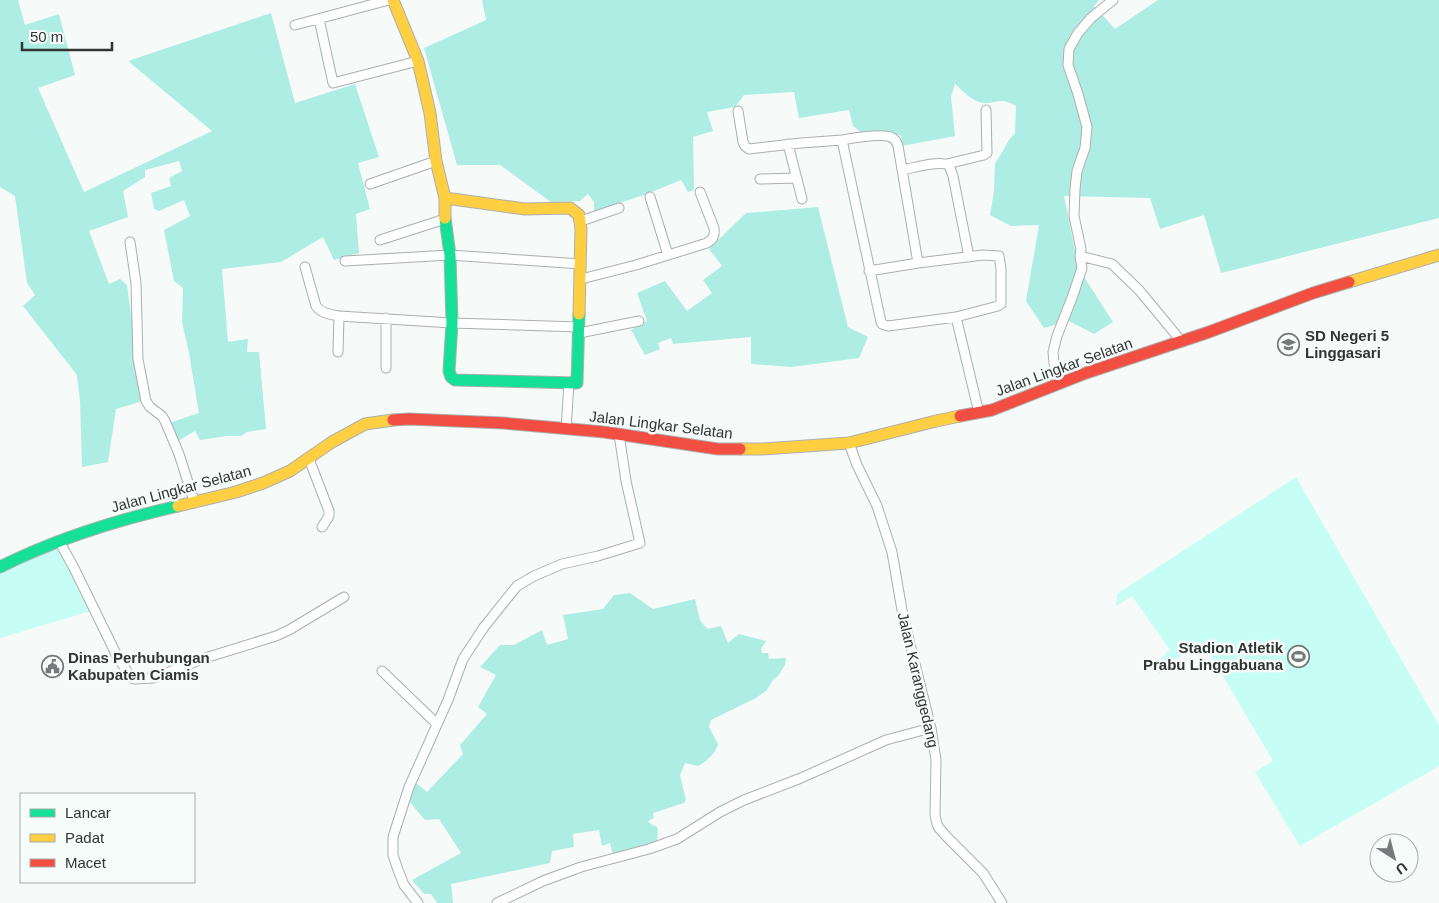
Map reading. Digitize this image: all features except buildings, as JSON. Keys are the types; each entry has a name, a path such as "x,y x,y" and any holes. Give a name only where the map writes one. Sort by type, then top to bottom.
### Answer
{"street":[{"path":"295,25 391,0 418,61 430,113 436,161 445,198 450,255 452,323 449,371 451,377 455,380 577,383 581,279 581,221 579,215 570,208 525,208 445,198"},
{"path":"1059,384 1053,352 1082,268 1081,249 1074,216 1077,171 1085,148 1087,128 1068,65 1069,49 1078,33 1091,18 1114,0"},
{"path":"319,19 333,83 418,61"},
{"path":"902,170 947,164 987,153 986,110"},
{"path":"738,111 743,142 746,147 752,149 842,140 862,136 892,138 898,146 918,263"},
{"path":"842,140 869,271 882,324 888,326 956,316 998,306 1002,303 1000,257 996,255 918,263 869,271"},
{"path":"788,144 802,200"},
{"path":"370,184 436,161"},
{"path":"947,164 953,176 968,257"},
{"path":"760,179 797,178"},
{"path":"581,279 707,243 714,237 714,228 700,192"},
{"path":"650,197 668,255"},
{"path":"581,221 619,208"},
{"path":"380,240 446,219"},
{"path":"130,242 136,283 138,359 146,401 165,421 179,454 194,501"},
{"path":"345,261 450,255 581,264"},
{"name":"Jalan Lingkar Selatan","path":"0,567 28,553 59,541 143,514 236,492 263,483 290,471 332,442 365,424 409,419 503,423 619,434 718,449 763,449 849,442 936,421 979,413 1017,401 1086,373 1182,342 1313,293 1439,255"},
{"path":"1080,256 1112,264 1139,290 1182,342"},
{"path":"304,267 316,306 322,312 339,316 579,330 639,321"},
{"path":"338,352 339,316"},
{"path":"956,316 979,413"},
{"path":"386,318 386,368"},
{"path":"566,429 570,383"},
{"path":"418,903 404,885 398,870 393,855 393,838 408,787 448,700 463,660 484,627 516,586 562,564 598,556 640,543 626,481 619,434"},
{"name":"Jalan Karanggedang","path":"849,442 857,465 877,506 892,552 902,616 931,728 936,760 935,815 937,824 946,837 983,873 1002,903"},
{"path":"309,459 329,511 329,516 322,526"},
{"path":"59,541 117,656 134,679 154,678 202,659 276,636 344,598"},
{"path":"382,671 437,724"},
{"path":"497,903 543,881 581,867 649,849 677,839 720,812 744,800 801,778 886,740 931,728"}],"shaded area":[{"path":"0,0 18,0 25,25 59,14 75,75 38,88 84,192 212,131 128,61 271,13 295,103 355,84 379,157 358,163 370,209 356,214 359,253 334,260 323,237 281,262 222,269 228,342 248,339 247,352 259,352 266,429 247,432 241,436 200,440 195,431 178,441 169,423 199,413 182,322 183,288 174,281 164,230 190,216 184,200 159,211 154,209 151,193 171,186 169,178 182,171 179,161 145,170 145,177 123,191 128,217 89,231 109,284 120,279 127,285 143,401 116,409 108,462 82,467 80,401 77,375 23,306 35,295 27,283 15,196 0,187"},
{"path":"482,0 1099,0 1094,6 1115,29 1158,0 1439,0 1439,218 1221,273 1204,215 1160,229 1150,198 1064,196 1075,250 1086,280 1113,322 1094,334 1069,321 1044,328 1026,301 1039,225 1011,226 990,215 994,191 995,164 1015,133 1016,106 1003,101 985,103 976,101 955,84 951,97 955,136 902,146 901,135 862,133 853,126 849,110 799,118 794,92 744,95 735,107 707,112 713,131 693,137 694,190 688,192 681,180 647,194 594,211 594,202 588,194 580,201 551,202 500,165 457,165 424,48 486,20"},
{"path":"818,207 848,327 868,337 859,358 792,367 751,364 751,337 673,344 671,338 658,343 660,349 645,355 631,330 647,321 637,293 665,281 687,311 712,293 703,280 722,266 709,249 746,213"},
{"path":"1296,477 1439,725 1439,766 1300,846 1255,772 1273,761 1203,642 1166,665 1159,674 1154,664 1170,650 1132,596 1116,606 1117,594"},
{"path":"56,546 58,551 64,555 91,611 0,638 0,572"},
{"path":"630,593 653,609 695,599 700,620 707,629 721,626 728,643 739,634 766,641 761,649 762,653 768,653 769,659 786,658 785,665 767,690 756,698 711,720 709,727 718,744 713,754 698,766 685,763 680,775 686,800 684,803 653,813 654,818 648,821 658,829 657,843 613,856 610,843 602,846 599,830 573,834 574,847 552,851 550,863 451,884 453,903 437,903 431,894 424,894 412,880 461,853 439,819 425,820 408,800 416,783 427,792 463,754 460,745 487,714 478,707 496,675 480,667 500,645 514,645 542,630 547,645 568,639 563,615 603,609 614,595"}],"traffic: fast":[{"path":"445,218 450,255 452,323 449,371 451,377 455,380 577,383 579,314"},
{"path":"0,567 87,531 178,506"}],"traffic: slow":[{"path":"393,0 418,61 430,113 436,161 445,198 445,218"},
{"path":"445,198 525,209 570,208 579,215 581,229 579,314"},
{"path":"1349,282 1439,255"},
{"path":"740,449 849,443 960,416"},
{"path":"178,506 236,492 263,483 290,471 332,442 365,424 393,420"}],"traffic: jam":[{"path":"960,416 992,410 1086,373 1349,282"},
{"path":"393,420 503,423 604,432 718,449 740,449"}],"place":[{"name":"SD Negeri 5 Linggasari","path":"1289,345"},
{"name":"Stadion Atletik Prabu Linggabuana","path":"1299,657"},
{"name":"Dinas Perhubungan Kabupaten Ciamis","path":"52,667"}]}
